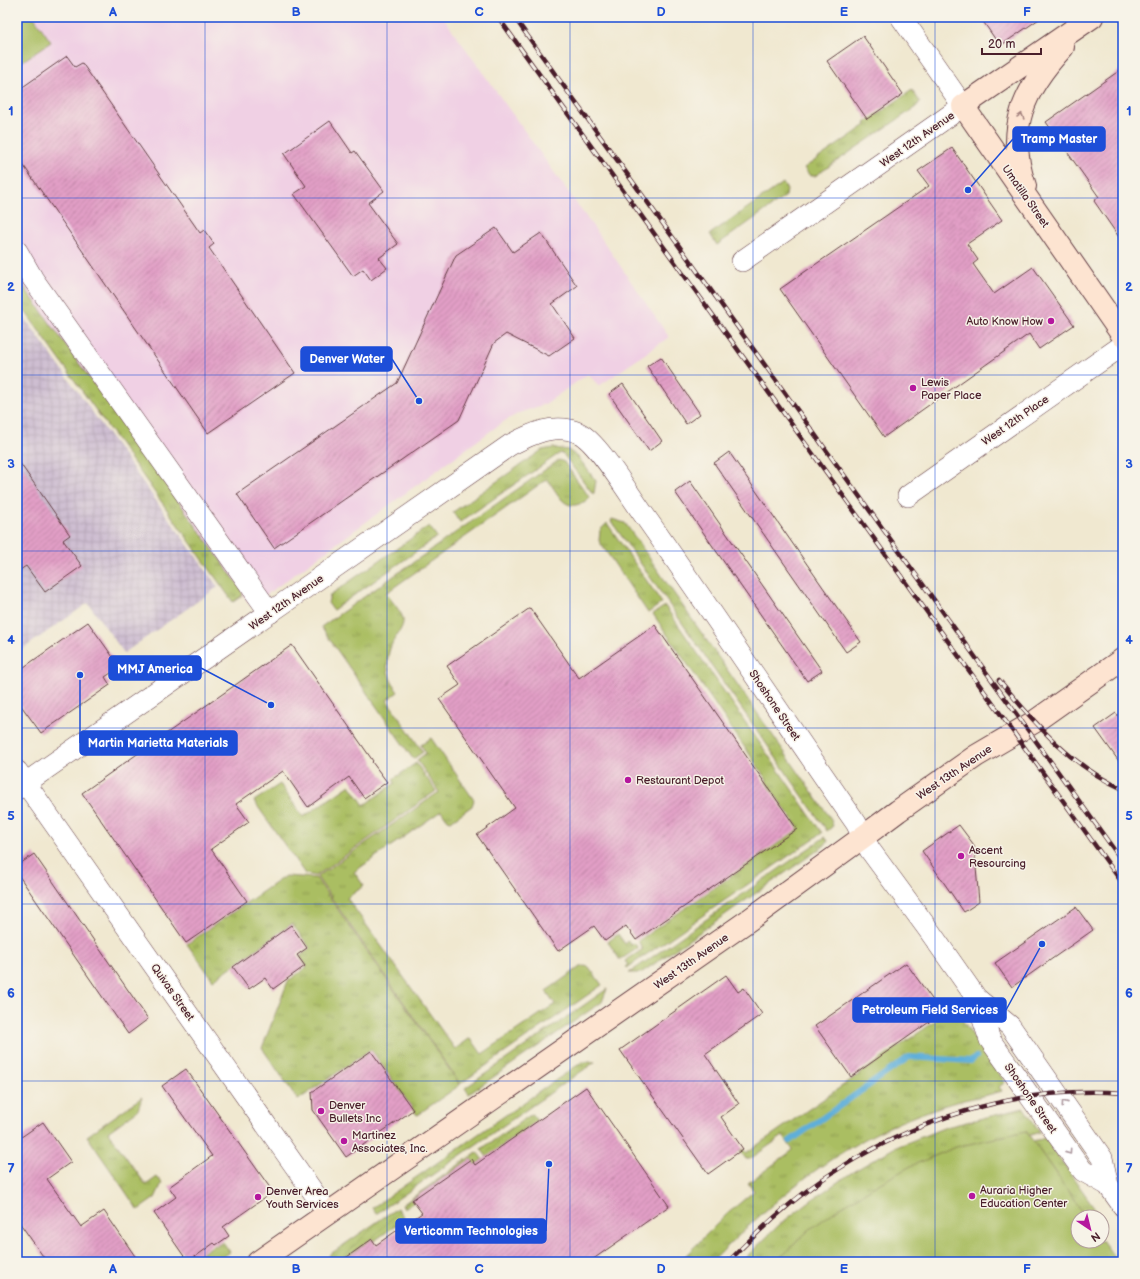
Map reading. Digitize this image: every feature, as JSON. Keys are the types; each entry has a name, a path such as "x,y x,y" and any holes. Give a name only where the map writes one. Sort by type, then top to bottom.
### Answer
{"street":[{"name":"Umatilla Street","path":"901,17 1123,336"},
{"name":"West 12th Avenue","path":"742,261 1089,19"},
{"path":"1034,207 1020,171 1017,154 1019,120 1024,105 1038,77 1049,62 1089,19"},
{"path":"17,251 33,279 270,612"},
{"name":"West 12th Place","path":"908,496 1123,345"},
{"name":"West 12th Avenue","path":"20,781 270,612 510,445 540,431 561,428"},
{"name":"Shoshone Street","path":"561,428 580,434 597,448 856,823 870,850 975,996 990,1040 1083,1172 1108,1185 1123,1206"},
{"name":"West 13th Avenue","path":"258,1262 742,925 970,760 1034,722 1123,659"},
{"name":"Quivas Street","path":"20,781 328,1214"}],"shaded area":[{"path":"17,17 443,17 599,235 669,337 599,386 588,374 545,404 519,413 503,422 251,606 243,595 233,602 17,300"},
{"path":"17,307 218,587 124,653 88,603 17,653"}],"green space":[{"path":"17,17 34,17 51,42 17,65"},
{"path":"912,90 920,102 916,107 815,176 810,176 804,168 866,125 865,123"},
{"path":"783,183 787,190 786,196 717,245 710,234"},
{"path":"17,277 240,587 243,595 233,602 17,300"},
{"path":"553,448 568,450 578,457 596,481 593,494 563,454 560,453 460,522 453,512 542,450"},
{"path":"559,460 564,462 590,498 582,503 569,505 560,498 547,479 386,593 396,606 403,619 401,629 391,645 388,659 388,672 390,679 398,692 387,700 423,752 413,759 321,627"},
{"path":"612,519 625,523 831,819 833,826 827,831 611,521"},
{"path":"607,523 662,603 648,613 599,541 600,530"},
{"path":"429,526 437,537 333,610 328,603 330,595"},
{"path":"665,606 822,833 627,968 626,966 628,965 625,961 643,949 638,941 799,829 653,614"},
{"path":"431,738 474,800 472,806 451,821 448,820 441,811 354,872 364,886 347,898 455,1049 469,1039 472,1040 482,1054 555,1004 546,991 580,967 589,967 602,985 460,1084 317,877 439,792 417,760 426,753 421,745"},
{"path":"416,763 436,791 316,876 305,874 254,801 280,784 303,817 350,785 364,805 395,783 393,779"},
{"path":"825,837 828,841 824,846 641,973 629,973"},
{"path":"285,876 316,878 460,1085 417,1115 371,1049 298,1100 262,1048 288,981 307,967 300,956 310,948 292,924 213,980 187,944"},
{"path":"618,934 625,944 628,941 631,945 634,943 638,948 620,960 608,942"},
{"path":"607,989 602,1002 469,1094 465,1088"},
{"path":"954,1008 1005,1082 999,1087 1002,1091 945,1105 885,1129 858,1143 831,1160 781,1197 712,1262 679,1262 726,1215 754,1191 748,1183 793,1150 783,1136 750,1159 746,1159 740,1151 743,1149 746,1153"},
{"path":"582,1062 595,1062 376,1214 372,1208"},
{"path":"142,1097 138,1110 108,1132 146,1185 157,1177 162,1183 155,1198 138,1210 87,1136"},
{"path":"1024,1108 1040,1132 1017,1139 840,1262 741,1262 779,1225 810,1201 851,1173 894,1148 946,1127"},
{"path":"532,1114 537,1121 487,1157 481,1149"},
{"name":"Auraria Higher Education Center","path":"1026,1131 1080,1209 1070,1209 1070,1249 1109,1249 1118,1262 776,1262 809,1230 841,1207 911,1166 956,1147"},
{"path":"1045,1138 1095,1209 1080,1209 1033,1141"},
{"path":"477,1152 483,1160 475,1165 471,1159 412,1199 414,1202 404,1209 402,1205"},
{"path":"397,1208 405,1219 374,1241 372,1239 345,1258 347,1262 334,1262 329,1255"},
{"path":"223,1242 230,1252 216,1262 213,1262 210,1258 204,1262 189,1262 214,1245 216,1246"}],"building":[{"path":"980,17 1042,17 1000,46"},
{"path":"863,36 903,94 867,119 827,61"},
{"path":"67,56 75,67 82,63 200,233 204,230 214,244 209,248 295,373 208,433 17,156 17,91"},
{"path":"1123,68 1123,243 1094,201 1099,197 1046,122"},
{"path":"330,121 352,153 355,151 384,191 368,203 398,244 379,258 387,268 371,280 363,269 353,276 294,194 306,186 284,154"},
{"path":"952,148 1002,220 967,244 978,260 973,264 994,294 1033,267 1074,325 1039,349 1029,334 884,437 780,289 929,186 918,171"},
{"path":"496,228 513,252 541,233 577,286 552,304 575,338 549,356 506,334 494,343 459,420 274,548 237,494 397,383 456,255"},
{"path":"661,357 700,414 686,424 647,366"},
{"path":"623,384 662,441 649,451 609,394"},
{"path":"729,452 861,642 846,652 714,463"},
{"path":"17,459 70,535 63,540 82,566 45,592 26,566 17,572"},
{"path":"690,481 822,671 807,681 675,492"},
{"path":"530,608 579,678 655,625 797,829 636,940 626,926 605,941 594,926 558,951 477,835 515,808 439,699 460,685 447,666"},
{"path":"88,622 120,667 105,677 110,685 41,733 17,700 17,672"},
{"path":"292,645 387,782 364,798 349,777 308,807 283,771 236,804 249,822 211,849 247,901 186,943 82,793"},
{"path":"1116,713 1123,722 1123,767 1095,728"},
{"path":"959,825 974,845 979,902 964,912 922,851"},
{"path":"34,854 148,1019 128,1034 17,873 17,866"},
{"path":"1076,907 1093,930 1012,987 995,963"},
{"path":"291,925 307,948 297,955 305,966 273,989 265,978 249,989 233,967"},
{"path":"906,963 942,1013 851,1077 815,1026"},
{"path":"726,975 738,992 744,988 762,1014 705,1054 739,1104 721,1117 743,1149 708,1174 620,1050"},
{"path":"371,1051 413,1110 346,1157 313,1110 312,1092"},
{"path":"186,1069 273,1192 223,1227 229,1236 216,1245 214,1243 188,1262 154,1213 176,1197 169,1187 212,1156 162,1086"},
{"path":"586,1087 669,1206 589,1262 340,1262 372,1239 376,1245 422,1213 412,1200 471,1159 475,1165"},
{"path":"43,1122 71,1162 47,1179 81,1227 104,1211 139,1262 47,1262 17,1219 17,1140"}],"waterway":[{"path":"790,1141 909,1057 971,1061 976,1057"}],"railway":[{"path":"498,17 1123,884"},
{"path":"514,17 1123,862"},
{"path":"999,680 1040,727 1070,756 1086,768 1123,789"},
{"path":"728,1262 773,1218 823,1179 857,1158 928,1124 966,1111 1005,1101 1044,1095 1084,1092 1123,1093"}],"place":[{"name":"Tramp Master","path":"968,190"},
{"name":"Auto Know How","path":"1051,321"},
{"name":"Lewis Paper Place","path":"913,388"},
{"name":"Denver Water","path":"419,401"},
{"name":"Martin Marietta Materials","path":"80,675"},
{"name":"MMJ America","path":"271,705"},
{"name":"Restaurant Depot","path":"628,780"},
{"name":"Ascent Resourcing","path":"961,856"},
{"name":"Petroleum Field Services","path":"1042,944"},
{"name":"Denver Bullets Inc","path":"321,1111"},
{"name":"Martinez Associates, Inc.","path":"344,1141"},
{"name":"Verticomm Technologies","path":"549,1164"},
{"name":"Auraria Higher Education Center","path":"972,1196"},
{"name":"Denver Area Youth Services","path":"258,1197"}]}
